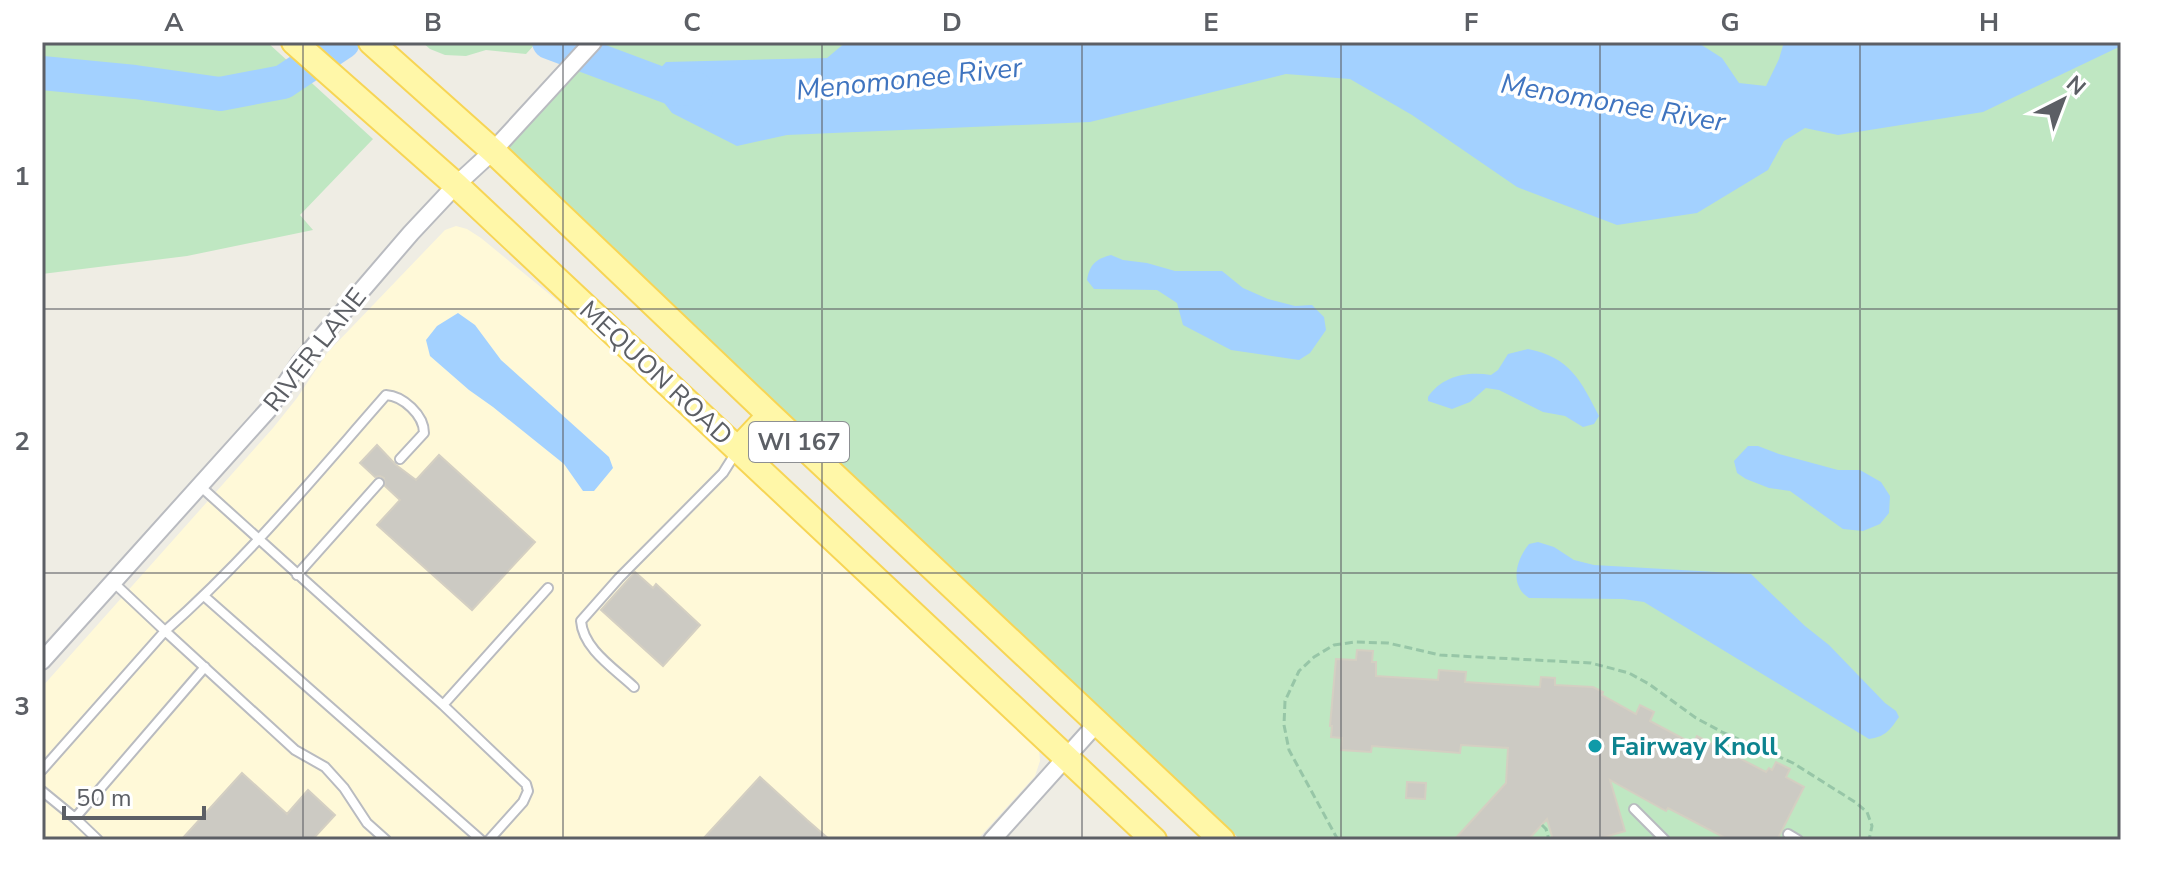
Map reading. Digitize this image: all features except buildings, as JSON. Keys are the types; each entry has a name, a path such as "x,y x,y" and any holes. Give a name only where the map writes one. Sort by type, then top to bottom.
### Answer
{"main road":[{"name":"MEQUON ROAD","path":"373,44 493,151 1222,840"},
{"name":"MEQUON ROAD","path":"298,45 456,185 1154,840"},
{"path":"738,449 770,415"}],"street":[{"name":"RIVER LANE","path":"42,661 268,410 299,364 411,233 493,151 593,42"},
{"path":"1002,837 1097,723"}],"lane":[{"path":"42,770 165,631 259,540 386,395 398,397 422,419 424,427 424,433 400,459"},
{"path":"634,687 588,644 581,621 723,473 738,449"},
{"path":"297,575 379,483"},
{"path":"200,486 526,784 528,791 523,802 489,840"},
{"path":"113,582 295,750 325,767 344,788 367,823 386,840"},
{"path":"443,705 548,588"},
{"path":"204,596 481,840"},
{"path":"75,818 205,667"},
{"path":"42,791 98,840"},
{"path":"1634,809 1665,840"},
{"path":"1788,834 1798,840"}],"path":[{"path":"1338,840 1289,750 1284,725 1285,701 1299,671 1314,657 1334,645 1355,642 1388,643 1440,655 1591,663 1629,673 1696,718 1793,763 1855,802 1867,812 1872,826 1869,840"},
{"path":"1542,825 1549,840"}],"shaded area":[{"path":"456,226 481,238 581,320 1039,749 1040,761 1035,776 977,840 42,840 42,687 273,428 327,353 445,230"}],"green space":[{"path":"42,42 267,42 373,139 300,215 313,230 187,256 42,274"},
{"path":"422,42 537,42 526,54 486,50 466,56 445,55"},
{"path":"593,42 2121,42 2121,840 1241,840 493,151"}],"water":[{"path":"846,42 1697,42 1722,58 1739,83 1766,86 1784,42 2121,42 2121,46 1983,112 1838,135 1805,128 1784,141 1768,170 1697,213 1617,225 1517,187 1412,115 1350,79 1286,74 1090,122 787,135 737,146 672,113 648,82 666,62 827,58"},
{"path":"1111,255 1175,271 1222,271 1243,288 1268,299 1295,306 1312,305 1324,317 1326,330 1310,353 1299,360 1231,350 1183,325 1177,303 1157,290 1094,289 1087,280 1092,266"},
{"path":"458,313 475,325 501,360 609,457 613,468 594,491 583,491 564,464 430,356 426,340 437,326"},
{"path":"1528,349 1554,358 1572,372 1599,416 1594,424 1583,427 1565,416 1543,412 1499,390 1486,388 1470,402 1452,409 1428,401 1440,384 1464,375 1491,375 1508,354"},
{"path":"1748,446 1758,446 1838,470 1860,470 1881,482 1890,496 1889,513 1880,524 1863,531 1843,529 1790,491 1769,488 1737,473 1734,461"},
{"path":"1538,542 1554,547 1574,560 1594,565 1751,574 1829,645 1899,717 1887,732 1869,739 1644,602 1529,598 1519,586 1518,565 1529,544"}],"waterway":[{"name":"Menomonee River","path":"42,73 220,94 283,82 343,42"},
{"name":"Menomonee River","path":"549,42 672,88 696,89"}],"place":[{"name":"Fairway Knoll","path":"1595,746"}]}
